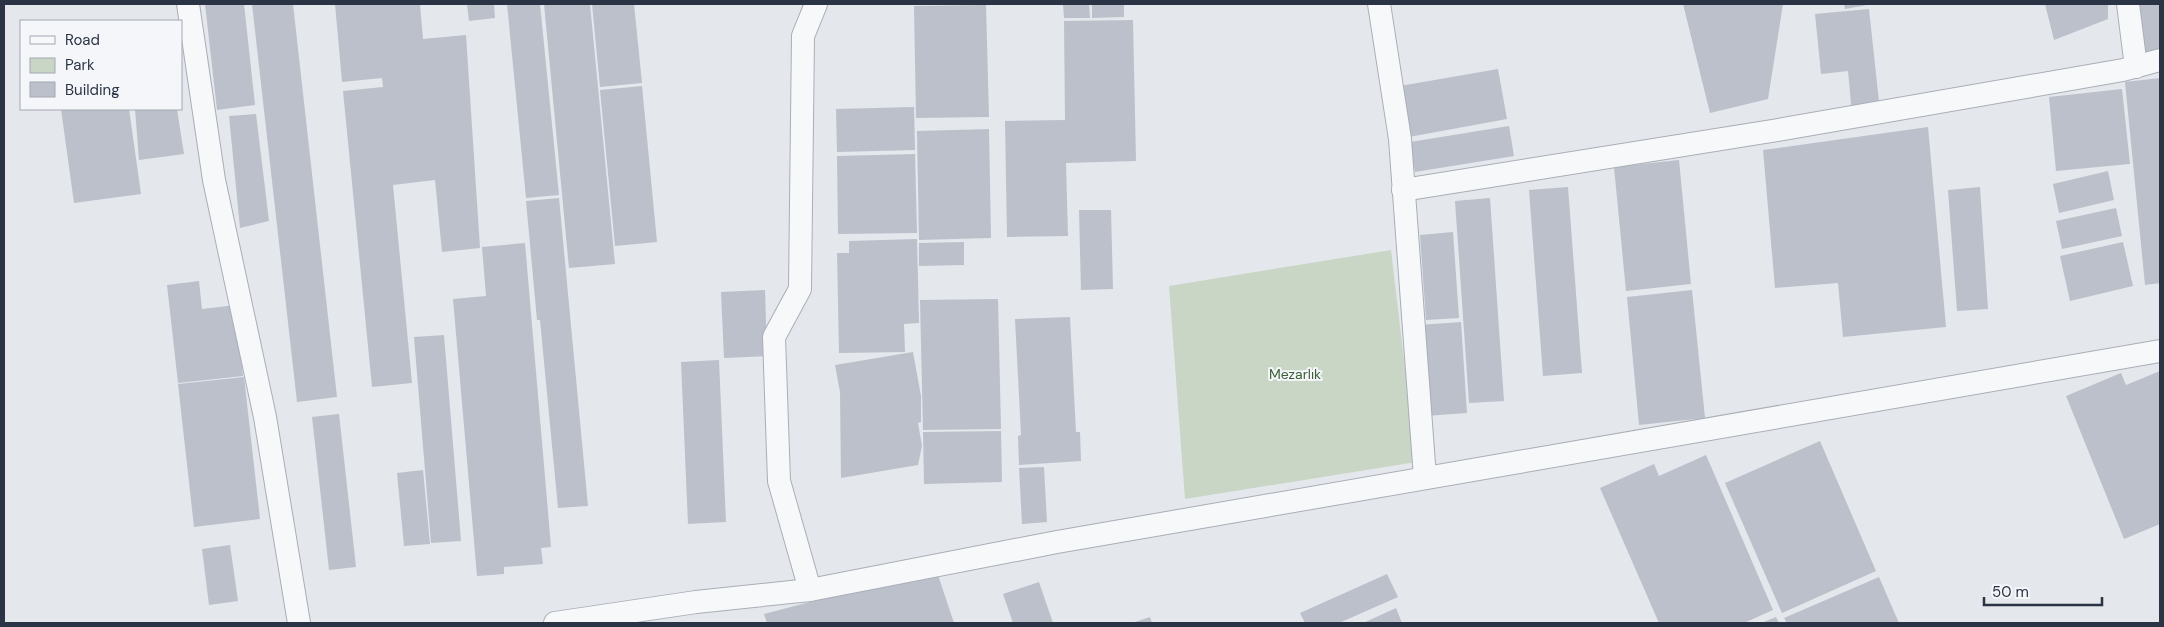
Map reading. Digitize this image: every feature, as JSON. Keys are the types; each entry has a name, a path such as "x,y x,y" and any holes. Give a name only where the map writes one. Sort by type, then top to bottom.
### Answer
{"street":[{"path":"188,4 214,180 265,417 299,623"},
{"path":"810,590 778,481 774,337 800,289 803,36 816,4"},
{"path":"1379,4 1400,139 1425,478"},
{"path":"2128,4 2136,66"},
{"path":"1403,190 1778,130 2136,66 2160,60"},
{"path":"555,623 696,602 810,590 1057,542 2160,351"}],"green space":[{"name":"Mezarlık","path":"1391,250 1416,462 1185,499 1169,286"}],"building":[{"path":"205,4 244,4 255,105 217,110"},
{"path":"252,4 293,4 337,397 297,402"},
{"path":"335,4 420,4 423,39 466,35 480,248 442,252 435,180 393,185 412,383 372,387 343,91 383,87 382,78 342,82"},
{"path":"467,4 494,4 495,18 469,21"},
{"path":"507,4 540,4 559,195 526,198"},
{"path":"544,4 590,4 615,264 569,268"},
{"path":"592,4 634,4 642,83 600,87"},
{"path":"1063,4 1089,4 1090,18 1064,18"},
{"path":"1092,4 1124,4 1124,17 1092,18"},
{"path":"1683,4 1783,4 1768,99 1710,113"},
{"path":"1844,4 1867,4 1867,5 1845,9"},
{"path":"2045,4 2108,4 2108,19 2054,40"},
{"path":"2118,4 2160,4 2160,56 2125,60"},
{"path":"986,5 989,117 916,118 914,6"},
{"path":"1869,9 1880,111 1852,114 1848,71 1821,74 1815,14"},
{"path":"1133,20 1136,161 1066,163 1068,236 1007,237 1005,121 1065,120 1064,21"},
{"path":"1498,69 1507,119 1409,137 1400,86"},
{"path":"2160,78 2160,283 2145,285 2125,82"},
{"path":"642,86 657,242 615,246 600,90"},
{"path":"2122,89 2130,164 2056,171 2049,97"},
{"path":"914,107 915,150 837,152 836,109"},
{"path":"61,110 129,110 141,194 74,203"},
{"path":"135,110 177,110 184,154 139,160"},
{"path":"256,114 269,221 240,228 229,116"},
{"path":"1509,126 1514,156 1415,172 1410,142"},
{"path":"1928,127 1946,327 1843,337 1838,283 1775,288 1763,150"},
{"path":"989,129 991,238 919,240 917,131"},
{"path":"915,154 917,233 838,234 837,156"},
{"path":"1679,160 1691,284 1626,291 1614,167"},
{"path":"2108,171 2114,200 2059,213 2053,184"},
{"path":"1568,187 1582,373 1543,376 1529,190"},
{"path":"1980,187 1988,309 1957,311 1948,190"},
{"path":"559,198 588,506 558,508 540,320 537,320 526,201"},
{"path":"1490,198 1504,401 1469,403 1455,201"},
{"path":"2116,208 2122,236 2062,249 2056,221"},
{"path":"1079,210 1111,210 1113,289 1081,290"},
{"path":"1453,232 1459,318 1426,320 1420,235"},
{"path":"917,239 919,323 904,324 905,352 839,353 837,253 849,253 849,241"},
{"path":"964,242 964,265 919,266 919,243"},
{"path":"2123,242 2133,286 2070,301 2060,256"},
{"path":"525,243 551,547 541,548 543,564 504,567 504,574 477,576 453,299 486,296 482,247"},
{"path":"199,281 202,309 236,305 243,376 178,383 167,285"},
{"path":"765,290 767,356 724,358 721,292"},
{"path":"1692,290 1705,418 1639,425 1627,297"},
{"path":"998,299 1001,429 923,430 920,300"},
{"path":"1070,317 1076,432 1080,432 1081,461 1019,465 1018,436 1021,435 1015,319"},
{"path":"1461,322 1467,413 1425,416 1419,325"},
{"path":"444,335 461,541 431,543 414,337"},
{"path":"913,352 921,396 921,422 918,423 922,446 918,465 841,478 840,392 835,365"},
{"path":"719,360 726,522 688,524 681,362"},
{"path":"2160,371 2160,524 2124,539 2066,396 2121,373 2126,385"},
{"path":"244,377 260,519 194,527 178,384"},
{"path":"339,414 356,567 329,570 312,417"},
{"path":"1001,431 1002,482 924,484 923,432"},
{"path":"1820,441 1876,571 1782,613 1725,483"},
{"path":"1706,455 1773,610 1744,623 1659,623 1600,488 1654,464 1659,476"},
{"path":"1044,467 1047,522 1022,524 1019,468"},
{"path":"423,470 430,544 404,546 397,473"},
{"path":"230,545 238,601 209,605 202,549"},
{"path":"936,569 954,623 767,623 764,614"},
{"path":"1387,574 1398,597 1339,623 1305,623 1300,613"},
{"path":"1879,577 1899,623 1787,623 1784,618"},
{"path":"1039,582 1053,623 1013,623 1003,594"},
{"path":"1396,608 1402,623 1363,623"},
{"path":"1150,617 1152,623 1132,623"},
{"path":"1776,617 1779,623 1761,623"}]}
